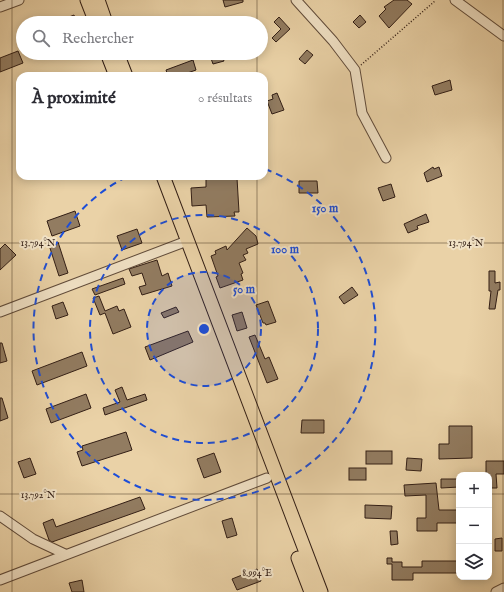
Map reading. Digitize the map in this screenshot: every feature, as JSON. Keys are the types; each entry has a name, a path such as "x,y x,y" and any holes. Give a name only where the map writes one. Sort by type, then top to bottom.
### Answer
{"highway":[{"path":"87,0 93,16"},
{"path":"98,0 104,16"},
{"path":"110,60 114,72"},
{"path":"120,60 124,72"},
{"path":"157,180 165,193 320,592"},
{"path":"163,180 165,193"},
{"path":"225,348 267,478 310,592"}],"street":[{"path":"0,7 19,0"},
{"path":"296,0 333,42 355,70 362,113 386,158"},
{"path":"455,0 504,36"},
{"path":"0,312 184,243"},
{"path":"0,580 267,478"},
{"path":"0,516 33,539 65,554"},
{"path":"496,592 504,588"}],"path":[{"path":"355,70 435,1"}],"building":[{"path":"223,0 243,0 243,2 225,7"},
{"path":"394,0 407,0 412,4 389,28 379,16 386,9 384,7"},
{"path":"360,15 366,22 359,28 353,22"},
{"path":"279,17 290,29 276,42 272,38 281,29 274,22"},
{"path":"307,50 313,55 305,64 299,59"},
{"path":"16,52 16,60 22,60 23,63 0,72 0,58"},
{"path":"193,60 196,70 190,72 167,72 166,70"},
{"path":"212,60 224,61 213,64"},
{"path":"450,80 452,90 435,95 432,86"},
{"path":"277,93 284,110 272,114 268,101 273,99 272,95"},
{"path":"433,167 434,169 439,167 442,176 427,182 424,173"},
{"path":"206,180 237,180 239,212 234,212 235,216 207,217 206,205 192,206 191,188 206,187"},
{"path":"299,181 317,181 318,193 299,193"},
{"path":"391,184 395,197 383,201 378,188"},
{"path":"75,211 80,226 52,236 47,221"},
{"path":"426,214 429,222 417,226 418,229 408,233 404,224"},
{"path":"247,228 256,236 258,244 246,249 248,253 243,255 246,260 239,263 243,273 241,274 243,280 220,288 216,277 218,276 211,256 216,254 215,251 226,246 227,250"},
{"path":"137,229 142,243 122,250 117,236"},
{"path":"58,242 68,273 59,276 49,245"},
{"path":"5,244 16,255 0,270 0,249"},
{"path":"157,260 162,276 168,273 172,286 142,295 139,287 146,285 142,273 132,276 129,269"},
{"path":"489,271 495,271 495,283 500,282 500,290 498,290 495,309 489,309 491,291 489,291"},
{"path":"123,278 125,284 95,295 92,289"},
{"path":"352,287 358,295 344,304 339,297"},
{"path":"99,296 105,311 117,306 119,311 124,309 131,327 113,334 105,313 100,315 93,298"},
{"path":"268,301 276,322 266,325 263,323 256,305"},
{"path":"63,302 68,315 56,319 52,306"},
{"path":"176,307 179,312 164,318 161,313"},
{"path":"242,312 247,328 237,331 232,315"},
{"path":"188,331 193,342 150,360 145,347"},
{"path":"255,335 265,359 269,357 278,379 267,383 249,337"},
{"path":"0,343 2,343 7,361 0,363"},
{"path":"82,352 87,366 37,385 32,371"},
{"path":"122,387 127,400 145,394 147,400 105,415 103,408 120,402 115,390"},
{"path":"86,394 91,408 51,423 46,409"},
{"path":"0,398 2,398 8,418 0,421"},
{"path":"302,420 324,420 324,433 301,433"},
{"path":"449,426 472,426 472,458 439,459 439,444 449,444"},
{"path":"126,432 132,450 82,466 77,452 83,450 82,446"},
{"path":"366,451 392,451 392,464 366,464"},
{"path":"214,453 221,472 204,478 197,459"},
{"path":"30,458 36,474 24,478 18,462"},
{"path":"407,458 422,459 421,471 406,470"},
{"path":"486,461 504,461 504,474 496,474 497,488 492,488 492,472 486,472"},
{"path":"349,468 366,468 366,480 349,480"},
{"path":"441,479 456,479 456,487 441,488"},
{"path":"436,483 439,510 456,510 456,523 437,523 437,531 417,531 417,518 426,518 426,495 405,496 404,485"},
{"path":"140,497 145,509 52,542 49,540 43,523 53,519 56,527"},
{"path":"365,505 392,506 391,519 365,518"},
{"path":"232,518 237,535 227,538 222,521"},
{"path":"390,531 397,531 398,544 391,545"},
{"path":"502,538 502,551 495,551 495,539"},
{"path":"387,558 392,558 392,562 402,562 402,567 422,567 422,561 456,561 456,573 413,573 413,580 392,580 392,564 387,564"},
{"path":"257,569 261,581 237,590 232,579"},
{"path":"82,580 84,592 72,592 69,583"}]}
